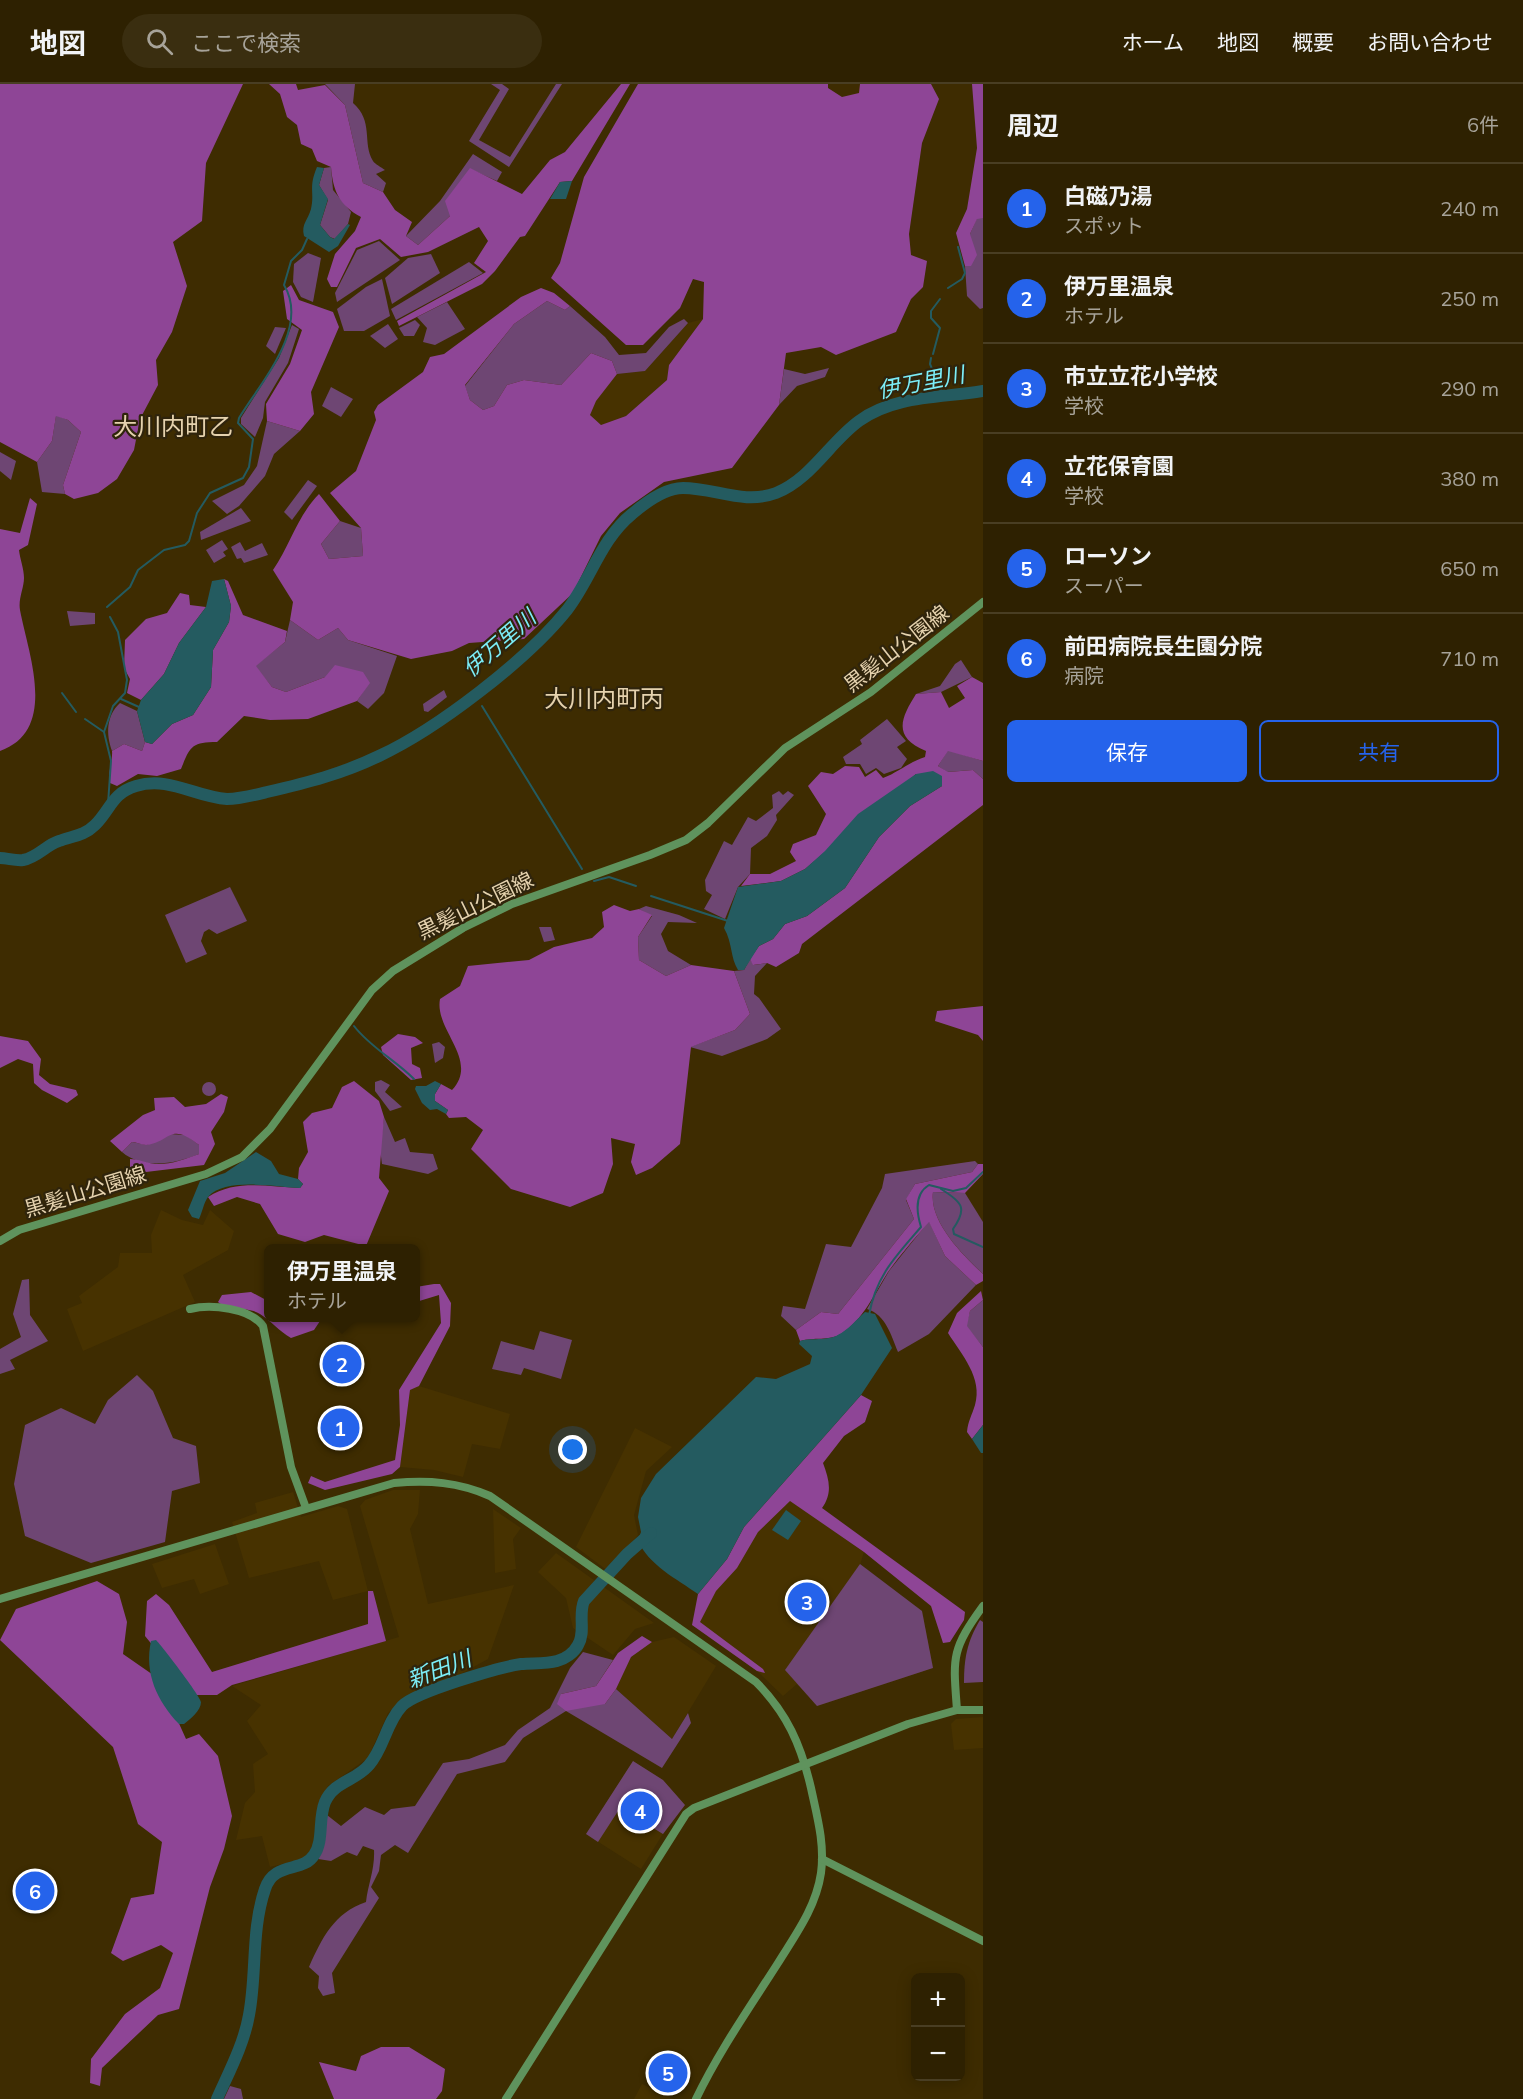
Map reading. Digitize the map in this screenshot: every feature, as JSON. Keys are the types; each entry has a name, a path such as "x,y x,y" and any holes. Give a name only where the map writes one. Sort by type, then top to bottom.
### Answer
{"street":[{"name":"黒髪山公園線","path":"0,1240 19,1230 206,1174 242,1157 270,1129 372,990 393,971 463,928 512,904 686,840 708,823 785,748 871,692 983,602"},
{"path":"190,1309 201,1306 246,1313 258,1319 264,1326 291,1467 306,1508"},
{"path":"0,1599 394,1483 425,1480 455,1484 490,1497 756,1682 773,1699 789,1721 801,1746 820,1827 822,1859 816,1895 804,1920 715,2063 696,2099"},
{"path":"957,1710 955,1656 960,1638 983,1606"},
{"path":"506,2099 686,1814 693,1808 908,1724 957,1710 983,1710"},
{"path":"822,1859 983,1941"}],"shaded area":[{"path":"0,84 243,84 206,163 202,221 173,242 187,286 172,332 156,360 158,385 140,419 134,450 117,479 98,493 74,499 65,494 63,485 81,432 68,420 56,416 52,441 37,462 0,442"},
{"path":"269,84 296,84 298,90 325,85 345,105 363,183 383,192 395,210 412,222 406,236 418,245 450,216 445,201 470,168 522,194 550,160 565,152 621,84 630,84 572,181 560,182 525,236 520,237 495,271 482,284 399,326 397,321 486,272 474,263 488,241 479,227 428,252 401,257 380,239 356,248 337,287 331,287 327,279 335,254 355,231 361,217 347,208 338,197 331,167 317,161 312,149 301,144 297,125 287,117 280,94"},
{"path":"325,84 355,84 353,103 366,125 370,154 374,162 385,170 376,174 386,183 383,192 363,183 345,105"},
{"path":"491,84 502,84 509,89 479,140 510,157 556,84 562,84 509,167 469,141 500,90"},
{"path":"638,84 828,84 828,88 842,97 859,93 860,84 931,84 939,99 922,143 909,234 911,255 927,261 923,287 911,299 896,332 836,355 821,347 786,353 779,405 732,468 664,482 620,513 601,536 573,593 524,639 469,643 452,651 411,659 348,640 338,628 318,640 290,620 293,602 273,570 305,511 319,494 340,521 321,544 329,559 363,556 361,528 330,493 356,471 376,420 374,412 378,405 423,372 430,357 444,354 521,297 541,288 554,293 570,306 565,310 547,301 514,324 465,385 470,400 483,410 494,406 507,385 524,380 561,385 591,353 612,361 617,374 596,401 590,415 601,425 626,416 667,380 669,365 703,319 704,282 693,279 680,308 643,345 626,345 551,278 560,263 584,177"},
{"path":"972,84 983,84 983,218 977,219 970,234 977,255 971,266 965,266 956,233 967,209 977,148"},
{"path":"473,154 502,172 497,181 470,169 450,216 418,245 406,236 440,201"},
{"path":"331,167 333,190 351,212 348,224 335,239 330,237 320,225 328,200 319,185 324,168"},
{"path":"977,218 983,218 983,308 980,309 967,296 965,266 971,266 970,234"},
{"path":"379,241 400,260 337,302 335,293 357,250"},
{"path":"308,253 321,258 313,302 301,297 293,282 294,264"},
{"path":"431,254 440,273 392,304 385,278 408,258"},
{"path":"469,262 483,273 396,320 391,309"},
{"path":"382,279 390,316 364,331 344,331 337,309 366,287"},
{"path":"291,285 299,300 333,312 339,327 311,392 314,414 300,431 267,421 266,404 290,364 302,330 287,319 283,291"},
{"path":"547,301 565,310 570,306 605,337 619,355 646,353 669,327 684,319 688,323 645,371 617,374 612,361 591,353 561,385 524,380 507,385 494,406 483,410 470,400 465,386 514,324"},
{"path":"447,302 465,329 435,345 423,342 427,328 417,317"},
{"path":"703,319 669,365 667,380 626,416 601,425 590,415 595,401 617,374 645,371 688,323"},
{"path":"415,320 420,325 414,336 404,336 399,328"},
{"path":"388,324 398,339 385,348 370,336"},
{"path":"292,325 299,329 288,363 265,402 263,418 255,437 241,424 241,418 279,358"},
{"path":"275,327 286,328 275,354 266,346"},
{"path":"829,368 825,377 797,386 779,405 784,369 805,374"},
{"path":"331,387 353,399 341,417 322,406"},
{"path":"56,415 68,420 81,432 63,485 65,494 42,492 37,462 52,441"},
{"path":"267,421 300,431 274,454 265,476 239,506 227,514 212,501 244,485 257,466"},
{"path":"0,452 16,461 11,480 0,471"},
{"path":"308,480 317,486 292,520 284,512"},
{"path":"30,498 37,504 28,545 19,550 24,578 20,610 33,668 34,708 29,726 18,741 0,751 0,529 20,533"},
{"path":"241,508 251,521 201,540 200,532"},
{"path":"340,521 361,528 363,556 329,559 321,544"},
{"path":"222,540 228,549 223,552 226,556 214,563 206,550"},
{"path":"240,542 245,551 262,543 268,555 244,563 241,558 237,559 231,547"},
{"path":"224,579 228,581 243,615 287,631 285,642 256,666 272,687 286,692 325,677 335,665 363,672 370,683 357,701 308,719 270,720 244,716 217,742 202,743 193,747 181,769 157,776 138,774 117,786 110,783 112,751 124,744 142,751 145,742 152,744 172,724 193,715 211,687 213,650 229,622 231,606"},
{"path":"180,593 189,595 190,605 206,607 179,643 164,674 141,700 127,693 130,679 124,668 125,640 146,619 167,613"},
{"path":"67,611 95,613 95,624 70,626"},
{"path":"290,620 318,640 338,628 348,640 397,656 384,693 368,709 357,701 369,683 325,677 286,692 272,687 255,666 285,642"},
{"path":"961,660 972,677 941,692 916,694 940,686 955,664"},
{"path":"972,677 983,683 983,761 948,751 938,766 948,772 973,770 983,779 983,805 802,944 799,953 776,967 767,963 753,965 750,959 759,946 773,939 785,924 807,916 845,888 879,837 910,806 942,786 916,774 805,869 781,881 741,886 750,874 770,874 796,861 790,852 793,844 816,835 826,814 808,786 821,772 833,774 845,766 859,767 865,777 876,770 883,778 925,757 926,751 915,746 904,733 906,711 916,694 941,692 949,708 965,698 957,686"},
{"path":"444,690 447,697 428,712 424,711 423,704"},
{"path":"120,703 137,711 145,742 142,751 124,744 112,751 109,738 110,719"},
{"path":"887,719 906,741 897,747 907,759 901,768 884,774 876,768 866,774 860,764 846,764 843,757 862,744 860,740"},
{"path":"948,750 983,761 983,779 973,770 947,772 938,766"},
{"path":"779,791 783,795 788,791 794,795 776,815 777,820 767,836 751,848 750,874 738,887 725,919 704,909 712,895 706,891 705,880 724,841 732,845 748,817 756,821 773,808 772,795"},
{"path":"230,887 247,921 217,934 209,929 204,932 201,941 207,954 186,963 165,915"},
{"path":"614,905 630,911 639,909 652,915 638,937 639,960 666,976 691,965 734,971 750,1014 735,1030 691,1047 680,1144 652,1168 636,1175 631,1162 635,1144 611,1138 613,1164 603,1193 570,1207 511,1189 471,1149 483,1130 466,1117 449,1118 446,1114 448,1110 435,1101 435,1094 441,1084 452,1090 459,1079 461,1067 459,1056 443,1022 440,999 460,986 468,966 529,960 554,947 592,938 604,927 602,912"},
{"path":"646,906 679,915 697,923 668,922 661,934 668,951 691,965 666,976 639,960 638,937 652,916 639,909"},
{"path":"539,927 551,927 555,940 544,942"},
{"path":"750,959 754,965 767,963 755,976 754,994 781,1029 767,1039 722,1056 690,1047 735,1030 750,1014 734,971 744,970"},
{"path":"983,1006 983,1041 978,1035 935,1021 937,1011"},
{"path":"398,1034 415,1037 423,1043 411,1048 412,1064 420,1068 422,1078 411,1080 383,1055 381,1047"},
{"path":"0,1036 28,1041 41,1059 39,1075 50,1084 76,1090 78,1095 67,1103 42,1090 34,1083 33,1064 18,1059 0,1068"},
{"path":"439,1042 445,1047 443,1058 435,1063 432,1044"},
{"path":"381,1080 390,1085 385,1092 402,1107 390,1111 375,1091 375,1082"},
{"path":"354,1081 379,1101 384,1117 379,1178 389,1191 367,1244 324,1235 305,1242 278,1234 260,1204 237,1197 214,1206 208,1197 230,1188 252,1185 300,1188 303,1184 298,1179 299,1168 308,1152 303,1122 312,1113 332,1108 342,1087"},
{"path":"209,1082 214,1084 216,1089 214,1094 209,1096 204,1094 202,1089 204,1084"},
{"path":"221,1094 228,1097 224,1112 211,1132 215,1144 204,1165 146,1172 130,1167 130,1159 161,1164 199,1154 199,1145 182,1134 171,1135 146,1145 132,1142 122,1152 110,1141 143,1115 155,1110 154,1098 174,1097 185,1107 206,1104"},
{"path":"384,1117 395,1142 405,1138 410,1152 433,1154 438,1169 428,1174 382,1164 380,1149"},
{"path":"169,1134 186,1135 199,1145 199,1154 159,1164 130,1158 122,1152 132,1142 147,1145"},
{"path":"975,1161 978,1164 972,1172 915,1184 906,1200 914,1219 838,1314 821,1312 796,1330 781,1316 783,1306 805,1309 826,1244 851,1247 882,1188 885,1174"},
{"path":"978,1164 983,1164 983,1174 965,1193 933,1192 933,1203 936,1215 949,1237 983,1274 983,1281 976,1285 945,1256 929,1222 888,1272 868,1306 849,1328 832,1337 800,1341 796,1330 821,1312 838,1314 914,1219 906,1199 915,1184 972,1172"},
{"path":"933,1192 965,1193 983,1222 983,1274 957,1248 942,1226 936,1215"},
{"path":"161,1210 182,1220 203,1225 210,1210 234,1231 228,1250 183,1275 195,1302 83,1351 67,1309 82,1303 79,1296 118,1267 120,1253 152,1253 151,1235"},
{"path":"929,1221 945,1256 976,1285 929,1334 898,1352 883,1321 867,1309 889,1271"},
{"path":"29,1279 30,1315 48,1341 10,1360 15,1369 0,1374 0,1349 21,1337 13,1314 22,1280"},
{"path":"440,1284 451,1303 450,1326 419,1386 410,1390 400,1467 392,1474 325,1490 308,1483 311,1476 325,1482 395,1460 400,1425 399,1390 441,1323 439,1295 420,1301 420,1286"},
{"path":"981,1291 983,1300 970,1311 967,1326 983,1347 983,1425 972,1439 967,1432 977,1395 974,1376 948,1333 957,1313"},
{"path":"251,1292 264,1299 264,1317 250,1310 222,1305 218,1302 222,1295"},
{"path":"983,1300 983,1347 966,1326 970,1311"},
{"path":"270,1322 319,1322 314,1330 291,1338"},
{"path":"540,1331 572,1340 561,1379 524,1368 521,1375 492,1369 501,1341 534,1350"},
{"path":"137,1375 153,1391 173,1438 196,1446 200,1483 172,1491 165,1542 91,1563 25,1536 14,1484 25,1425 61,1408 95,1424 108,1400"},
{"path":"419,1386 510,1414 500,1449 472,1444 463,1477 434,1470 400,1467 410,1390"},
{"path":"861,1395 872,1401 865,1422 844,1436 823,1463 829,1491 822,1508 965,1612 964,1620 950,1642 943,1643 931,1606 864,1552 790,1501 758,1532 737,1568 716,1591 700,1622 763,1669 765,1673 757,1671 692,1625 698,1594 727,1559 744,1527"},
{"path":"635,1428 672,1447 646,1471 634,1515 638,1535 608,1571 576,1547"},
{"path":"393,1490 420,1490 418,1514 410,1529 428,1604 514,1585 488,1659 444,1683 401,1700 388,1713 368,1758 328,1786 317,1808 313,1849 307,1858 270,1867 262,1836 236,1840 245,1803 255,1792 253,1764 268,1754 247,1721 261,1705 232,1686 399,1637 360,1506 365,1500"},
{"path":"293,1492 301,1517 338,1506 347,1509 368,1591 333,1600 319,1561 249,1578 232,1522 257,1513 255,1503"},
{"path":"786,1498 864,1552 860,1565 922,1611 933,1668 817,1706 797,1684 783,1696 757,1671 692,1625 755,1531"},
{"path":"493,1509 521,1528 513,1539 516,1569 495,1573"},
{"path":"215,1544 229,1584 200,1594 194,1579 162,1588 152,1564"},
{"path":"556,1553 654,1623 635,1629 613,1655 573,1628 566,1598 538,1572"},
{"path":"860,1564 922,1611 933,1668 817,1706 785,1670"},
{"path":"97,1581 119,1594 127,1622 123,1654 159,1679 186,1739 199,1734 218,1756 232,1816 224,1849 210,1887 179,2009 158,2015 102,2068 100,2086 90,2083 91,2059 125,2014 160,1988 173,1953 161,1945 123,1961 111,1953 131,1898 154,1894 162,1842 138,1824 113,1747 0,1640 16,1609"},
{"path":"368,1591 373,1591 386,1641 232,1685 217,1695 193,1695 145,1636 147,1601 156,1594 169,1605 212,1672 368,1624"},
{"path":"980,1620 983,1622 983,1682 964,1683 967,1650"},
{"path":"642,1636 652,1642 631,1657 616,1689 605,1704 566,1711 557,1704 561,1694 596,1686 618,1653"},
{"path":"674,1637 716,1666 672,1739 616,1689 631,1657 652,1642"},
{"path":"583,1652 613,1660 596,1686 561,1694 605,1704 616,1689 672,1739 688,1713 691,1723 662,1768 566,1711 523,1738 505,1762 457,1774 408,1853 395,1845 381,1855 379,1871 371,1887 379,1898 332,1973 335,1993 323,1996 318,1988 319,1976 309,1967 324,1937 337,1920 366,1902 374,1857 374,1850 363,1846 357,1856 347,1852 331,1861 318,1859 323,1846 327,1815 341,1826 365,1807 384,1815 391,1809 415,1806 443,1763 469,1759 505,1745 518,1730 550,1708 570,1668"},
{"path":"983,1717 983,1748 954,1750 951,1724 956,1719"},
{"path":"633,1761 663,1780 685,1805 674,1816 641,1869 586,1834"},
{"path":"633,1761 663,1780 685,1805 663,1834 620,1808 598,1842 586,1834"},
{"path":"381,2047 409,2047 445,2069 442,2091 436,2099 334,2099 319,2062 356,2071 361,2056"},
{"path":"642,2084 674,2099 634,2099"},
{"path":"230,2086 241,2089 243,2099 224,2099"}],"water":[{"path":"317,167 324,168 319,185 328,199 320,225 334,239 348,224 350,225 338,246 329,252 304,236 303,232 311,209 312,185"},
{"path":"572,181 566,199 550,199 560,182"},
{"path":"224,579 231,606 229,622 213,650 211,687 193,715 172,724 152,744 145,742 137,711 141,700 164,674 179,643 206,607 212,581"},
{"path":"933,771 942,776 942,786 910,806 879,837 845,888 807,916 785,924 773,939 759,946 744,970 738,970 724,928 738,887 781,881 805,869 825,851 858,814 916,774"},
{"path":"435,1081 441,1084 435,1094 435,1101 448,1110 446,1114 437,1109 430,1110 422,1103 415,1089 416,1086 426,1086"},
{"path":"256,1152 271,1161 279,1174 298,1179 303,1184 300,1188 252,1185 226,1187 208,1197 199,1219 192,1217 188,1210 200,1181 225,1173"},
{"path":"865,1312 875,1314 892,1348 861,1395 744,1527 727,1559 698,1594 664,1571 649,1557 638,1540 641,1532 638,1517 641,1498 656,1474 756,1377 776,1379 810,1364 812,1356 799,1344 800,1341 834,1337"},
{"path":"983,1425 983,1453 981,1453 972,1439"},
{"path":"786,1510 801,1521 788,1540 772,1530"},
{"path":"156,1640 201,1702 197,1712 184,1724 179,1724 171,1715 154,1686 149,1653 151,1641"}],"waterway":[{"path":"107,607 130,587 138,570 164,550 185,545 189,541 197,513 210,493 243,478 249,467 253,439 238,423 239,418 280,354 287,336 291,319 290,302 284,285 291,261 302,250 307,239"},
{"path":"948,288 962,279 965,273 958,247"},
{"path":"933,354 940,328 931,318 931,311 940,299"},
{"path":"931,358 930,364 941,390 937,396"},
{"name":"伊万里川","path":"0,858 20,860 28,858 54,843 87,831 95,825 117,797 136,786 171,785 215,797 237,798 324,777 379,756 427,729 480,692 529,650 567,610 604,547 621,524 656,496 669,490 683,488 741,497 776,493 800,479 859,421 887,406 919,399 983,391"},
{"path":"108,804 111,761 104,732 113,706 125,693 127,680 118,632 110,617"},
{"path":"62,693 76,712"},
{"path":"121,699 139,707"},
{"path":"482,706 582,869"},
{"path":"85,719 104,732"},
{"path":"594,881 609,877 636,886"},
{"path":"651,896 728,921"},
{"path":"354,1026 367,1040 414,1079"},
{"path":"869,1315 876,1289 882,1278 895,1258 921,1227 918,1204 924,1189 929,1185 953,1191 966,1188 983,1172"},
{"path":"941,1189 954,1198 960,1206 960,1216 953,1229 954,1234 983,1247"},
{"name":"新田川","path":"217,2099 236,2058 247,2026 258,1920 265,1889 275,1874 303,1864 314,1855 319,1843 323,1809 329,1795 339,1785 358,1775 369,1765 397,1713 410,1700 440,1687 495,1670 521,1664 557,1661 572,1653 580,1640 584,1601 627,1554 651,1533"}],"place":[{"name":"伊万里温泉","path":"342,1364"},
{"name":"白磁乃湯","path":"340,1428"},
{"name":"市立立花小学校","path":"807,1602"},
{"name":"立花保育園","path":"640,1811"},
{"name":"前田病院長生園分院","path":"35,1891"},
{"name":"ローソン","path":"668,2073"}],"district":[{"name":"大川内町乙","path":"173,426"},
{"name":"大川内町丙","path":"604,698"}]}
